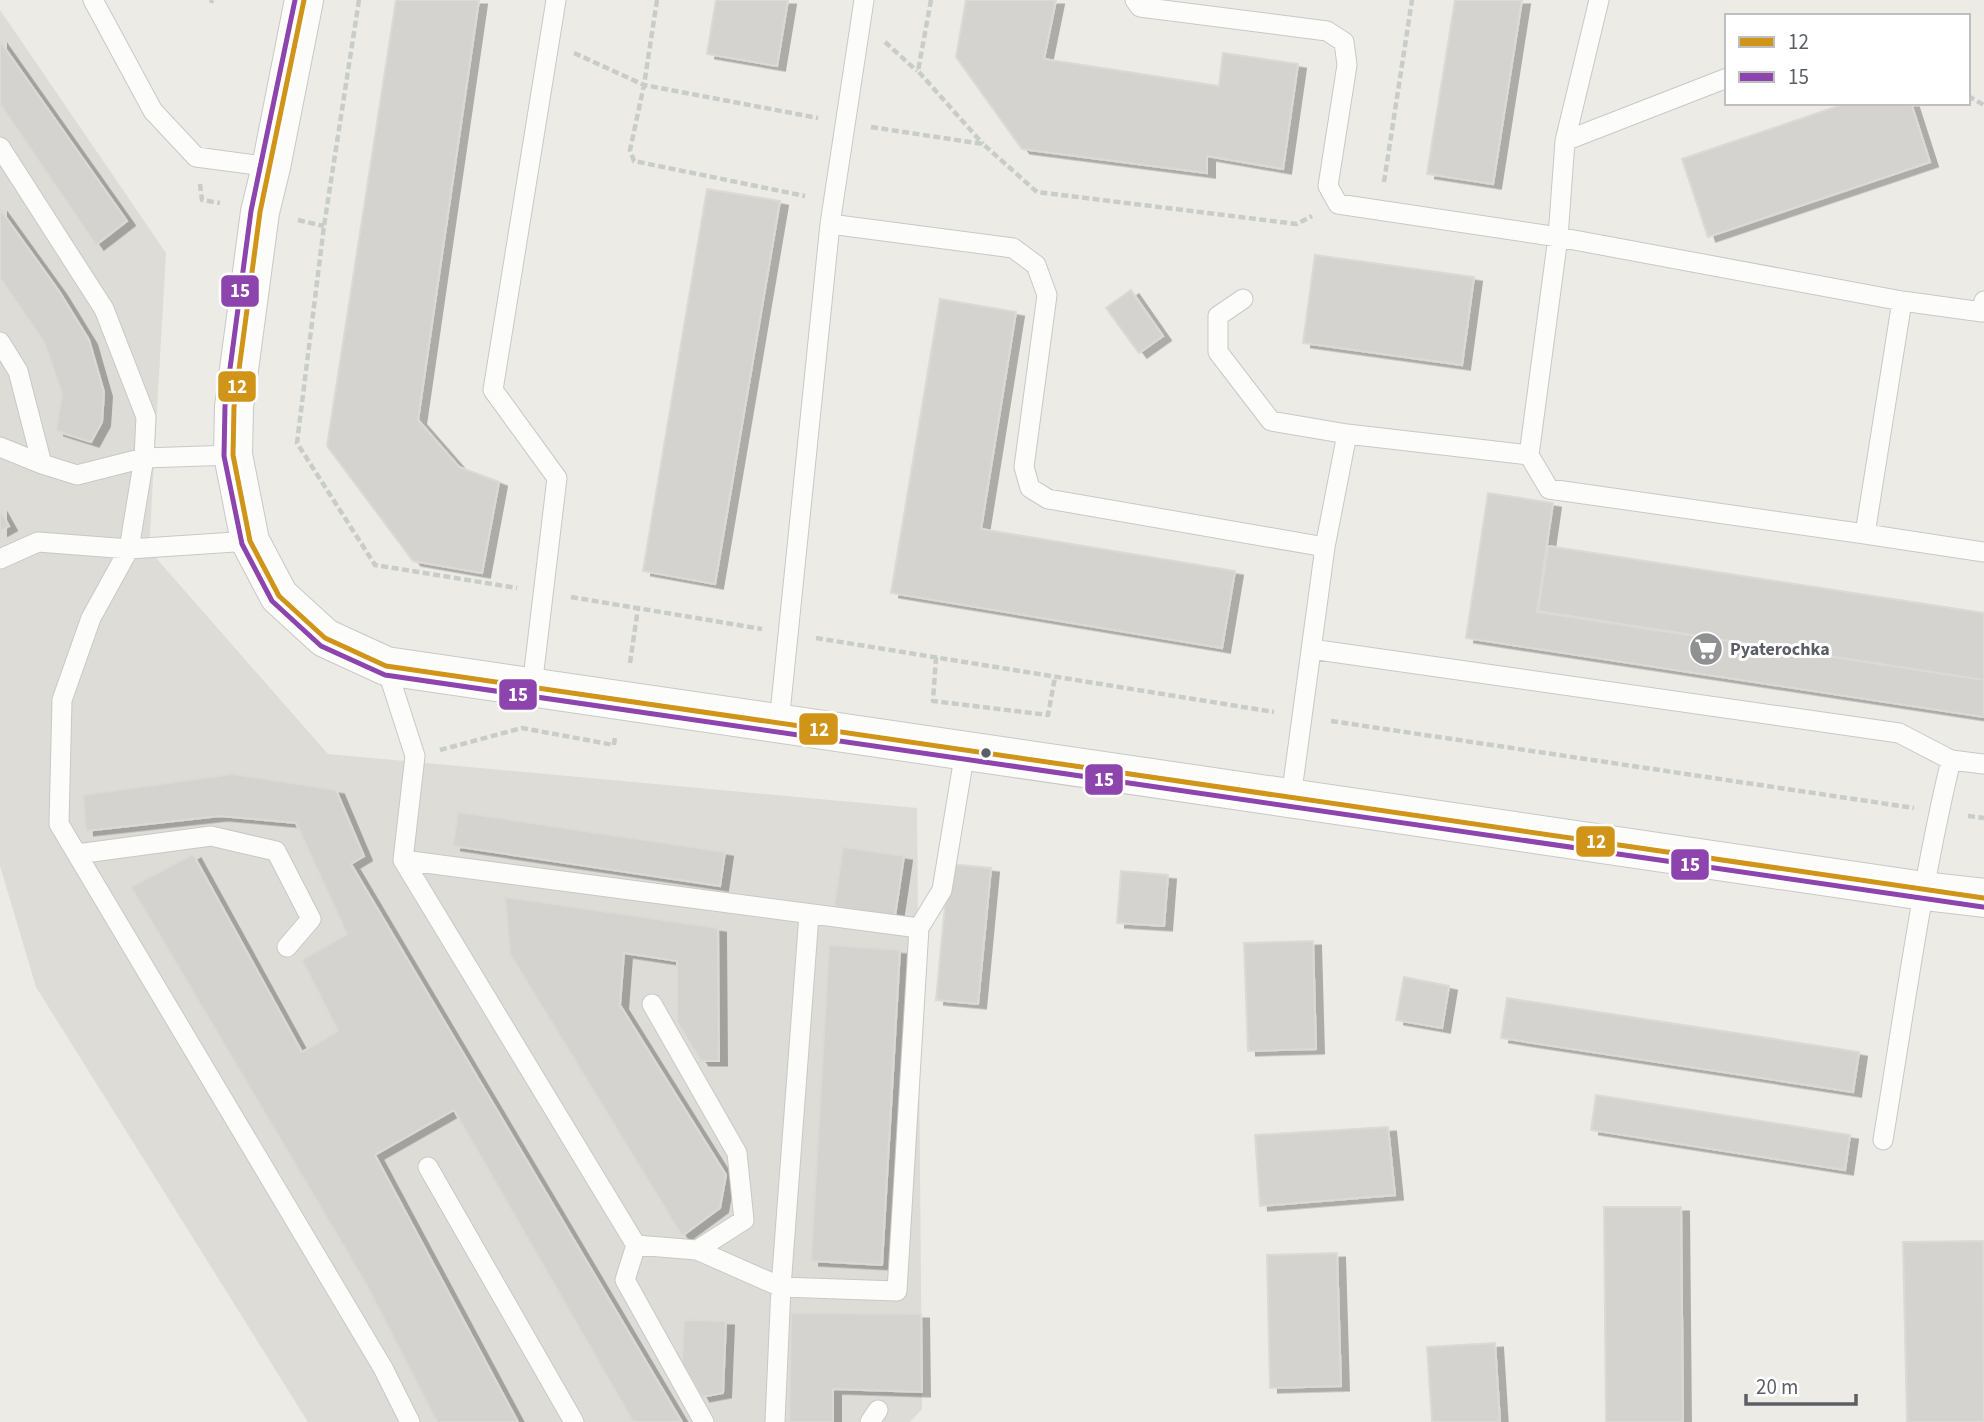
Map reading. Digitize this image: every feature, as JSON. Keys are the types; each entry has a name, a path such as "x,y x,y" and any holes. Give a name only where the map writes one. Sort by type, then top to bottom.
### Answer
{"street":[{"path":"304,0 260,212 234,407 233,454 250,541 279,596 325,638 386,666 1984,898"}],"lane":[{"path":"93,0 153,111 196,157 271,167"},
{"path":"532,687 557,478 493,390 556,0"},
{"path":"779,723 830,224 864,0"},
{"path":"1135,0 1140,7 1327,31 1344,42 1347,65 1328,186 1338,204 1558,237 1902,301 1983,308"},
{"path":"1601,1 1565,141 1558,237 1530,455 1549,489 1984,552"},
{"path":"1565,141 1725,79"},
{"path":"0,147 104,309 146,417 144,458 129,548 91,618 62,701 58,824 376,1356 410,1422"},
{"path":"830,224 1013,248 1036,265 1047,295 1024,467 1031,488 1048,499 1325,547"},
{"path":"1243,299 1218,316 1218,352 1271,421 1347,434 1530,455"},
{"path":"1865,534 1902,301"},
{"path":"0,342 18,371 42,464"},
{"path":"1291,799 1325,547 1347,434"},
{"path":"0,447 77,475 144,458 233,454"},
{"path":"0,559 38,542 129,548 250,541"},
{"path":"1311,649 1899,733 1951,760 1984,764"},
{"path":"386,666 415,757 403,860 636,1245 625,1280 704,1422"},
{"path":"636,1245 697,1250 781,1287 897,1291 919,928 942,890 965,751"},
{"path":"1883,1140 1938,812 1951,760"},
{"path":"77,854 211,836 276,850 311,919 288,947"},
{"path":"403,860 919,928"},
{"path":"775,1422 781,1287 809,915"},
{"path":"652,1004 737,1153 744,1220 697,1250"},
{"path":"428,1167 574,1422"}],"path":[{"path":"359,0 324,226 297,443 375,565 1301,717 1984,818"},
{"path":"657,0 644,85 630,150 634,161 834,202"},
{"path":"918,71 931,0"},
{"path":"1380,210 1412,0"},
{"path":"861,20 918,71 983,144 1037,192 1297,224 1338,204"},
{"path":"549,43 644,85 846,123 983,144"},
{"path":"291,218 324,226"},
{"path":"630,664 638,608"},
{"path":"936,657 933,701 1048,715 1055,677"},
{"path":"415,757 522,728 614,745"}],"shaded area":[{"path":"0,10 166,253 149,550 328,754 917,808 922,1409 910,1422 308,1422 36,987 0,866"}],"building":[{"path":"396,0 479,0 418,420 459,467 499,482 482,573 413,561 327,446"},
{"path":"716,0 788,0 777,66 707,54"},
{"path":"966,0 1056,0 1044,59 1219,86 1223,53 1298,64 1283,169 1207,156 1207,173 1022,149 956,57"},
{"path":"1455,0 1522,0 1493,184 1427,174"},
{"path":"0,41 127,221 96,245 0,104"},
{"path":"1841,105 1912,105 1930,162 1708,237 1682,159"},
{"path":"707,189 780,201 715,584 643,571"},
{"path":"0,209 59,291 89,340 104,392 102,422 91,442 56,431 62,393 44,342 0,278"},
{"path":"1315,255 1474,277 1462,365 1303,343"},
{"path":"1131,290 1163,336 1139,353 1106,308"},
{"path":"940,299 1016,312 981,529 1235,571 1222,648 891,593"},
{"path":"1488,493 1553,503 1537,612 1984,680 1984,717 1466,638"},
{"path":"0,510 9,526 0,531"},
{"path":"1548,546 1984,613 1984,680 1538,611"},
{"path":"232,774 336,790 364,856 351,864 682,1422 633,1422 454,1110 375,1155 518,1422 437,1422 366,1284 131,887 193,854 302,1052 338,1031 302,960 347,934 296,823 220,816 86,831 83,795"},
{"path":"458,812 725,852 720,886 453,846"},
{"path":"843,847 904,856 895,916 834,907"},
{"path":"949,864 991,868 978,1004 936,1000"},
{"path":"1121,871 1168,875 1164,926 1117,923"},
{"path":"505,897 718,928 719,1061 701,1061 677,1022 677,961 624,953 620,1005 726,1175 720,1208 682,1236 510,954"},
{"path":"1313,941 1316,1049 1248,1051 1244,943"},
{"path":"829,945 900,950 882,1265 811,1261"},
{"path":"1404,977 1449,986 1442,1028 1396,1020"},
{"path":"1507,998 1859,1052 1853,1092 1501,1038"},
{"path":"1596,1095 1850,1135 1845,1170 1591,1130"},
{"path":"1388,1127 1395,1195 1260,1206 1255,1135"},
{"path":"1604,1207 1681,1207 1683,1422 1606,1422"},
{"path":"1983,1241 1984,1422 1907,1422 1903,1242"},
{"path":"1337,1253 1341,1386 1270,1388 1267,1255"},
{"path":"791,1313 921,1314 922,1392 833,1389 833,1422 789,1422"},
{"path":"684,1320 726,1321 723,1393 702,1397 682,1363"},
{"path":"1495,1343 1500,1422 1432,1422 1427,1347"}],"transit line":[{"name":"15","path":"295,0 251,211 225,406 224,456 242,544 272,601 321,646 385,675 1983,907"},
{"name":"12","path":"304,0 260,212 234,407 233,455 250,541 279,596 325,638 386,666 1984,898"}],"place":[{"name":"Pyaterochka","path":"1706,649"}]}
